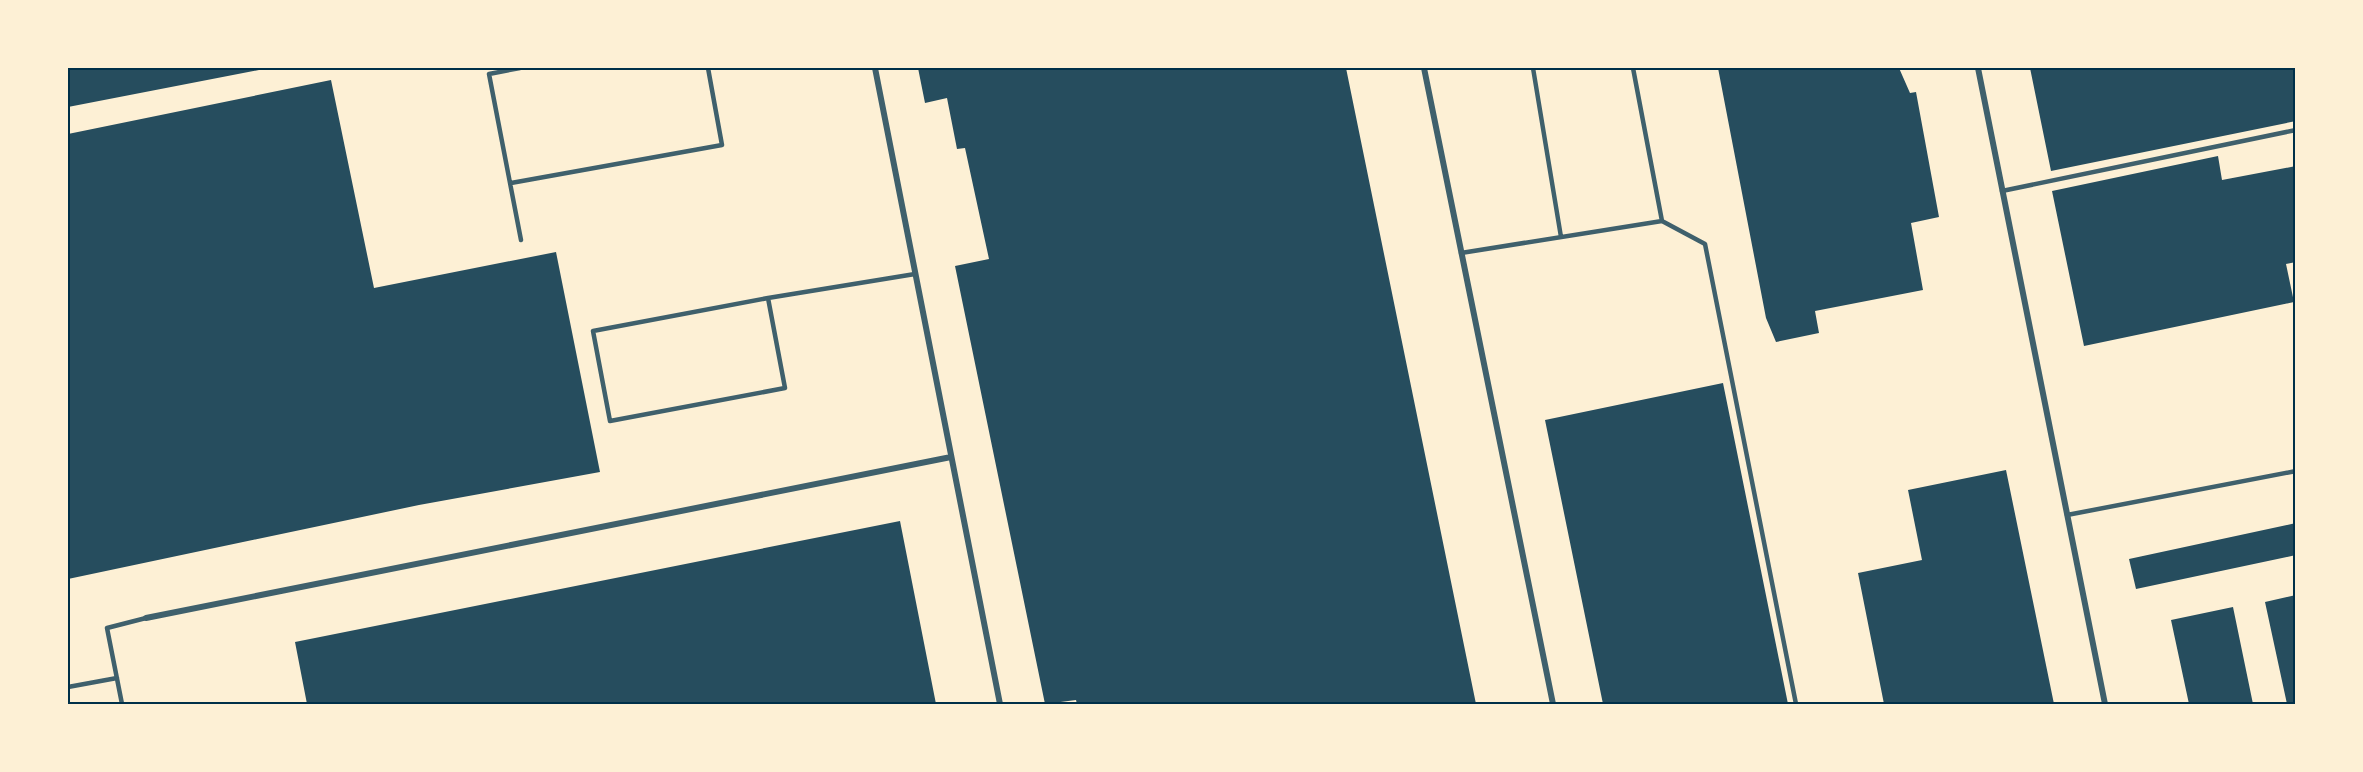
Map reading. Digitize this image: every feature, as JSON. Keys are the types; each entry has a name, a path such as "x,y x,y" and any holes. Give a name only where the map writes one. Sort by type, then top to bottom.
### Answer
{"street":[{"path":"875,68 1000,705"},
{"path":"1424,68 1553,705"},
{"path":"1977,68 2105,705"},
{"path":"146,618 951,458"}],"lane":[{"path":"520,68 489,74 521,240"},
{"path":"511,183 722,145 708,68"},
{"path":"1533,68 1561,237"},
{"path":"1633,68 1662,221"},
{"path":"2002,191 2295,130"},
{"path":"1461,253 1662,221 1705,244 1796,705"},
{"path":"768,298 785,388 610,422 593,331 768,298 915,274"},
{"path":"2067,515 2295,471"},
{"path":"122,705 106,628 146,618"},
{"path":"68,687 117,678"}],"building":[{"path":"68,68 263,68 264,69 68,107"},
{"path":"918,68 1346,68 1476,704 1077,704 1076,700 1045,704 955,266 989,259 965,148 957,149 947,98 925,103"},
{"path":"1718,68 1899,68 1910,93 1916,92 1939,217 1911,223 1923,290 1815,311 1819,333 1776,342 1766,318"},
{"path":"2030,68 2296,68 2296,121 2051,171"},
{"path":"331,80 374,288 556,252 600,472 419,505 68,579 68,134"},
{"path":"2218,156 2222,180 2296,166 2296,262 2286,264 2294,302 2084,346 2052,191"},
{"path":"1723,383 1788,704 1603,704 1545,420"},
{"path":"2006,470 2054,704 1884,704 1858,573 1922,560 1908,490"},
{"path":"900,521 936,704 307,704 295,642"},
{"path":"2296,523 2296,555 2136,589 2129,559"},
{"path":"2296,595 2296,704 2287,704 2265,602"},
{"path":"2233,607 2253,704 2189,704 2171,620"}]}
